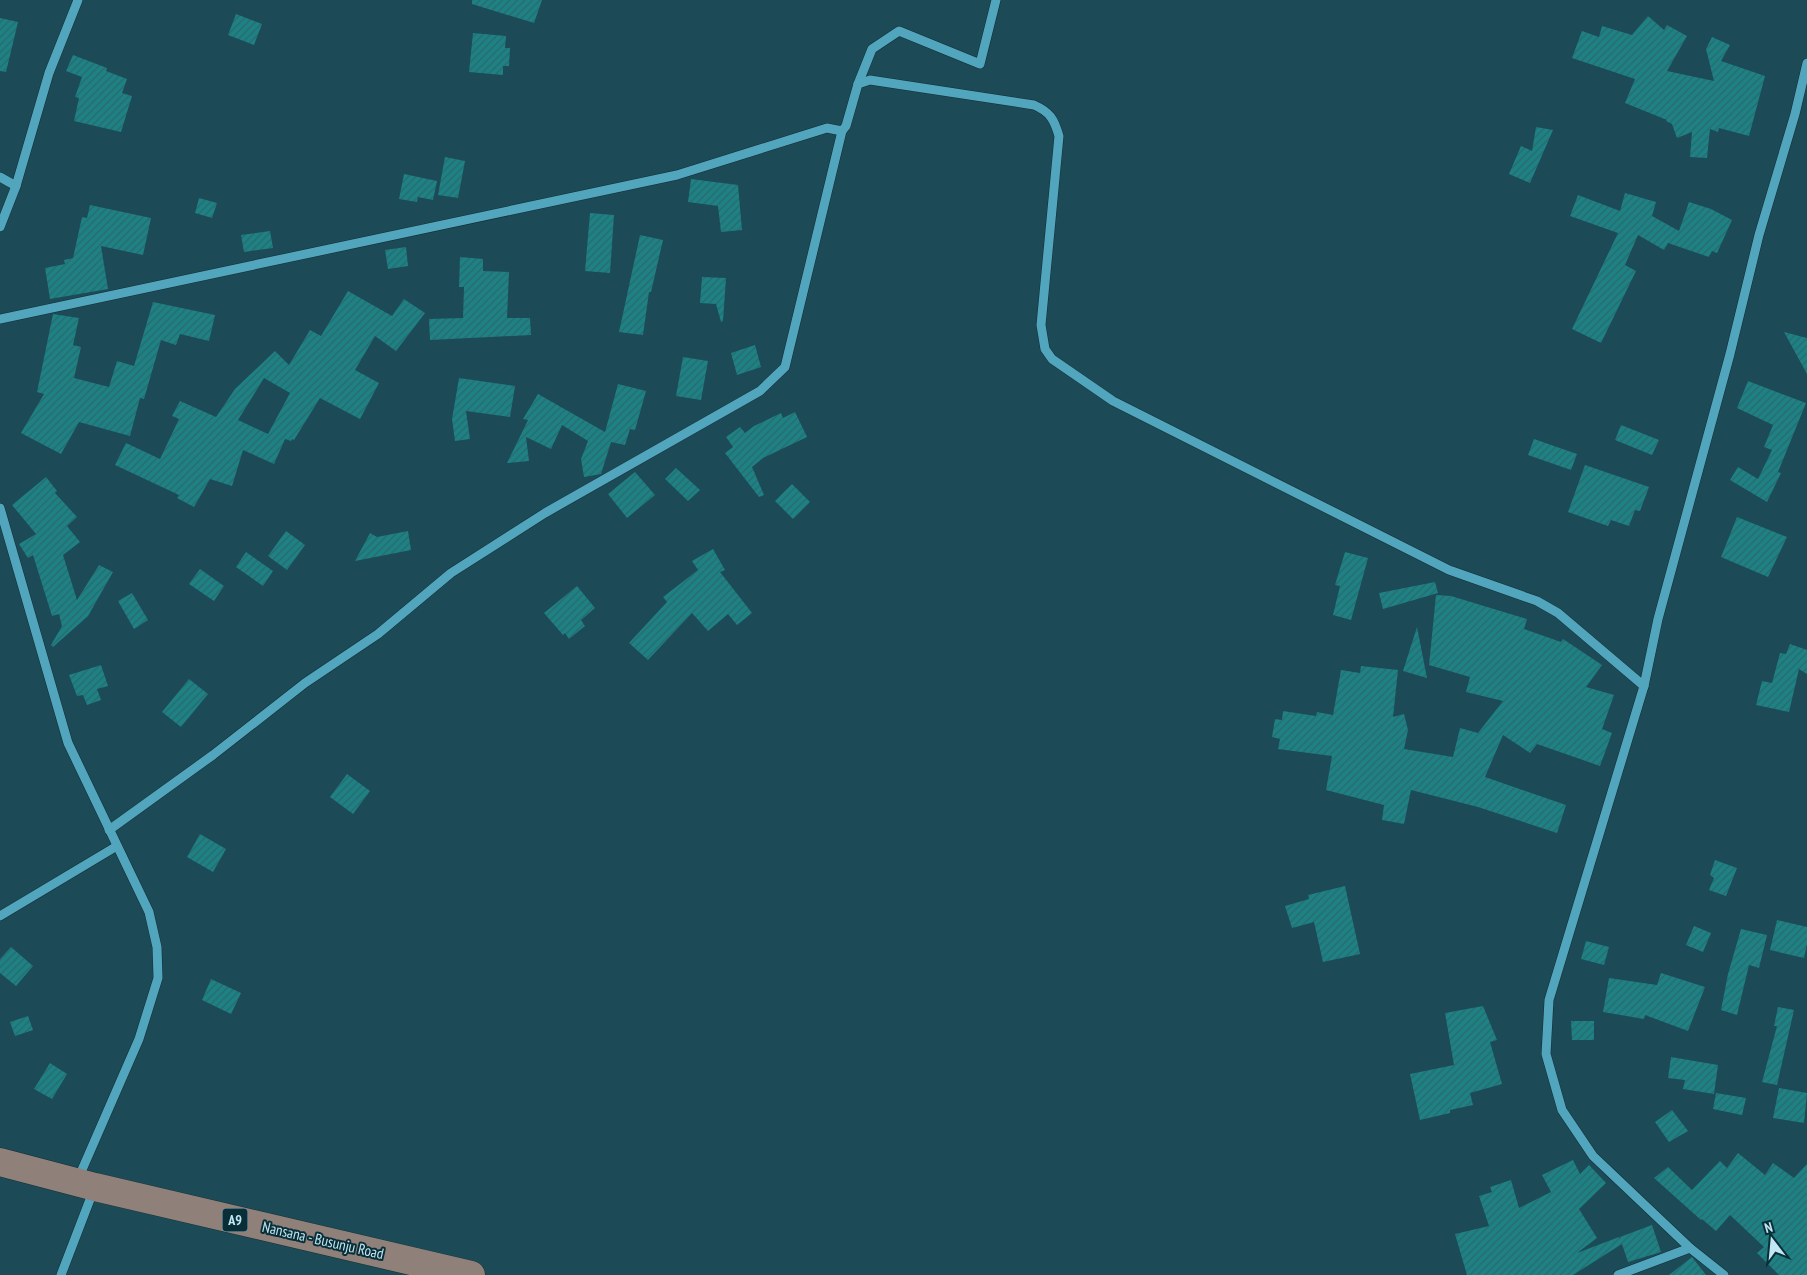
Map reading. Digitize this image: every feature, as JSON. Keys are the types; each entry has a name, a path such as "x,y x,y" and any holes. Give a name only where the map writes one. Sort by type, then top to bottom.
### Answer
{"main road":[{"name":"Nansana - Busunju Road","path":"0,1162 471,1275"}],"street":[{"path":"0,227 16,186 49,73 78,0"},
{"path":"109,830 213,755 304,683 378,634 451,573 545,513 760,391 785,367 842,131 846,126 858,84 872,49 899,31 980,64 996,0"},
{"path":"1724,1275 1690,1248 1593,1156 1562,1110 1546,1054 1549,1000 1644,686 1658,619 1730,354 1759,236 1795,114 1807,63"},
{"path":"858,84 870,80 1034,104 1048,111 1059,136 1041,325 1045,349 1052,359 1112,401 1448,570 1537,601 1558,613 1644,686"},
{"path":"0,319 677,175 827,128 842,131"},
{"path":"0,177 16,186"},
{"path":"0,508 68,743 150,912 157,946 158,978 139,1039 86,1184 61,1275"},
{"path":"0,916 117,846"},
{"path":"1618,1275 1690,1248"}],"building":[{"path":"472,0 542,0 534,23 472,4"},
{"path":"236,14 262,24 254,45 228,35"},
{"path":"1648,16 1664,30 1667,25 1687,36 1667,71 1714,81 1706,49 1712,37 1730,45 1721,61 1765,76 1749,136 1719,128 1718,132 1710,129 1707,158 1690,157 1692,132 1677,138 1672,124 1667,120 1625,103 1635,79 1572,58 1582,31 1599,37 1602,26 1632,35"},
{"path":"0,18 18,22 6,72 0,71"},
{"path":"473,33 506,36 505,48 510,48 509,66 503,66 503,75 469,72"},
{"path":"73,55 107,68 106,71 127,79 122,93 132,96 121,132 74,121 79,98 75,97 82,77 66,71"},
{"path":"1536,127 1553,130 1530,183 1509,174 1521,146 1532,151"},
{"path":"445,157 465,161 458,198 438,195"},
{"path":"404,174 437,181 433,200 418,197 417,202 399,199"},
{"path":"691,179 738,185 742,230 721,232 718,206 688,202"},
{"path":"1625,193 1656,202 1652,216 1679,231 1689,202 1711,209 1732,220 1717,253 1712,251 1709,257 1668,243 1664,250 1638,235 1625,265 1636,271 1601,343 1572,329 1618,233 1570,216 1578,195 1620,211"},
{"path":"199,198 217,203 212,218 195,213"},
{"path":"90,205 151,218 143,255 101,246 108,289 50,299 45,268 65,264 64,260 73,258 82,217 87,218"},
{"path":"590,213 614,215 610,273 585,271"},
{"path":"270,231 273,248 244,252 241,235"},
{"path":"640,235 663,240 651,292 649,292 643,335 619,332"},
{"path":"406,247 408,266 388,269 385,250"},
{"path":"460,257 483,259 483,271 509,272 507,318 530,318 531,335 430,340 429,319 463,318 464,287 459,287"},
{"path":"702,277 726,278 723,321 721,322 716,304 700,303"},
{"path":"348,291 392,316 404,299 425,313 396,351 375,336 355,370 379,383 360,419 320,398 294,440 285,439 274,464 243,450 232,486 210,479 194,507 177,498 179,495 115,465 126,443 160,459 179,419 172,416 180,401 216,417 235,389 275,351 289,365 310,330 321,336","holes":["264,378 290,393 268,434 238,420"]},
{"path":"153,302 215,315 209,341 180,334 176,345 161,340 144,399 140,398 130,436 79,422 61,454 21,433 44,394 37,392 53,314 79,318 73,345 81,347 74,378 109,387 117,361 134,366"},
{"path":"1784,332 1807,338 1807,374"},
{"path":"755,345 761,367 737,375 731,353"},
{"path":"683,357 708,361 701,400 676,396"},
{"path":"459,378 515,386 510,417 466,411 470,439 455,441 452,419"},
{"path":"1748,381 1806,403 1778,472 1781,473 1767,502 1730,480 1738,467 1758,479 1772,450 1764,447 1773,425 1737,408"},
{"path":"618,384 646,391 635,430 630,429 625,445 611,442 601,474 584,477 581,459 588,441 562,425 551,449 526,437 529,461 507,463 528,420 523,419 538,394 605,432"},
{"path":"795,412 807,437 763,458 752,467 764,495 759,497 725,453 733,447 726,437 740,427 745,433 754,426 781,413 783,418"},
{"path":"1621,425 1659,440 1652,455 1615,440"},
{"path":"1534,439 1577,454 1571,470 1528,455"},
{"path":"1585,465 1649,487 1640,511 1635,510 1629,526 1611,520 1608,526 1568,512"},
{"path":"676,468 700,490 688,501 665,479"},
{"path":"635,472 655,495 627,518 608,494"},
{"path":"46,477 57,491 55,493 77,517 67,526 80,542 63,555 77,600 99,565 113,572 88,616 53,647 51,645 62,626 59,614 52,616 33,555 28,558 19,544 36,534 12,505"},
{"path":"792,484 810,502 793,519 775,501"},
{"path":"1737,517 1787,537 1768,577 1721,557"},
{"path":"286,531 305,545 287,570 268,556"},
{"path":"408,531 411,550 355,561 370,533 377,537"},
{"path":"713,549 725,570 720,572 752,613 737,625 728,614 708,631 692,613 648,660 629,643 667,602 663,597 698,570 692,561"},
{"path":"246,552 273,571 263,586 236,567"},
{"path":"1345,552 1368,558 1351,620 1333,615 1340,586 1335,585"},
{"path":"200,569 224,586 214,601 189,584"},
{"path":"1435,582 1438,593 1383,609 1379,593"},
{"path":"577,586 595,608 581,620 585,626 569,639 565,633 563,635 544,613"},
{"path":"132,593 148,620 134,629 118,601"},
{"path":"1436,595 1451,596 1527,619 1524,629 1561,642 1563,639 1602,665 1586,687 1614,695 1602,729 1612,733 1600,766 1537,744 1530,753 1503,735 1485,777 1566,805 1557,833 1478,807 1411,790 1404,824 1382,820 1384,805 1326,790 1332,756 1278,749 1280,739 1272,737 1275,719 1282,720 1283,711 1316,716 1317,712 1333,715 1341,670 1360,673 1361,666 1398,670 1393,717 1404,714 1408,730 1404,749 1453,757 1460,728 1478,733 1503,701 1466,692 1470,677 1429,665"},
{"path":"1417,627 1427,678 1403,671"},
{"path":"1790,644 1807,650 1807,674 1799,669 1789,712 1756,705 1762,681 1772,683 1780,653 1786,654"},
{"path":"101,665 108,686 97,689 101,700 87,705 83,695 77,696 69,675"},
{"path":"189,679 208,694 181,727 162,712"},
{"path":"347,774 370,791 353,814 330,797"},
{"path":"200,834 226,849 213,872 187,857"},
{"path":"1715,860 1737,868 1726,896 1709,890 1714,878 1710,875"},
{"path":"1345,886 1360,954 1323,962 1314,922 1292,928 1285,906 1309,899 1308,895"},
{"path":"1777,920 1807,927 1807,944 1804,958 1770,950"},
{"path":"1694,926 1711,933 1703,952 1686,945"},
{"path":"1741,929 1767,935 1759,968 1749,965 1737,1015 1721,1010 1728,974"},
{"path":"1586,941 1609,947 1604,965 1581,959"},
{"path":"11,947 33,966 16,986 0,973 0,959"},
{"path":"1661,973 1705,987 1688,1031 1645,1015 1644,1019 1603,1012 1609,978 1657,985"},
{"path":"211,979 241,993 231,1014 202,1000"},
{"path":"1483,1006 1497,1040 1490,1042 1502,1084 1470,1093 1473,1105 1420,1120 1410,1074 1454,1065 1445,1013"},
{"path":"1778,1007 1794,1010 1777,1085 1762,1082 1777,1026 1774,1026"},
{"path":"28,1016 33,1030 15,1036 10,1022"},
{"path":"1571,1021 1594,1021 1594,1040 1572,1040"},
{"path":"1671,1057 1718,1065 1714,1094 1683,1089 1685,1080 1668,1078"},
{"path":"50,1063 67,1074 52,1099 34,1089"},
{"path":"1779,1088 1807,1093 1804,1123 1773,1118"},
{"path":"1716,1093 1746,1098 1742,1115 1713,1109"},
{"path":"1672,1110 1688,1131 1669,1142 1655,1122"},
{"path":"1738,1153 1765,1175 1773,1163 1794,1178 1807,1164 1807,1275 1779,1275 1757,1253 1764,1247 1730,1215 1716,1231 1654,1178 1668,1167 1692,1190 1720,1161 1727,1168"},
{"path":"1573,1160 1580,1174 1589,1165 1606,1183 1579,1209 1597,1238 1577,1253 1619,1237 1620,1239 1620,1237 1652,1225 1661,1252 1628,1262 1622,1244 1573,1275 1467,1275 1455,1234 1489,1226 1479,1196 1492,1192 1490,1187 1511,1180 1519,1208 1551,1192 1542,1175"},
{"path":"1692,1257 1706,1275 1669,1275"}]}
